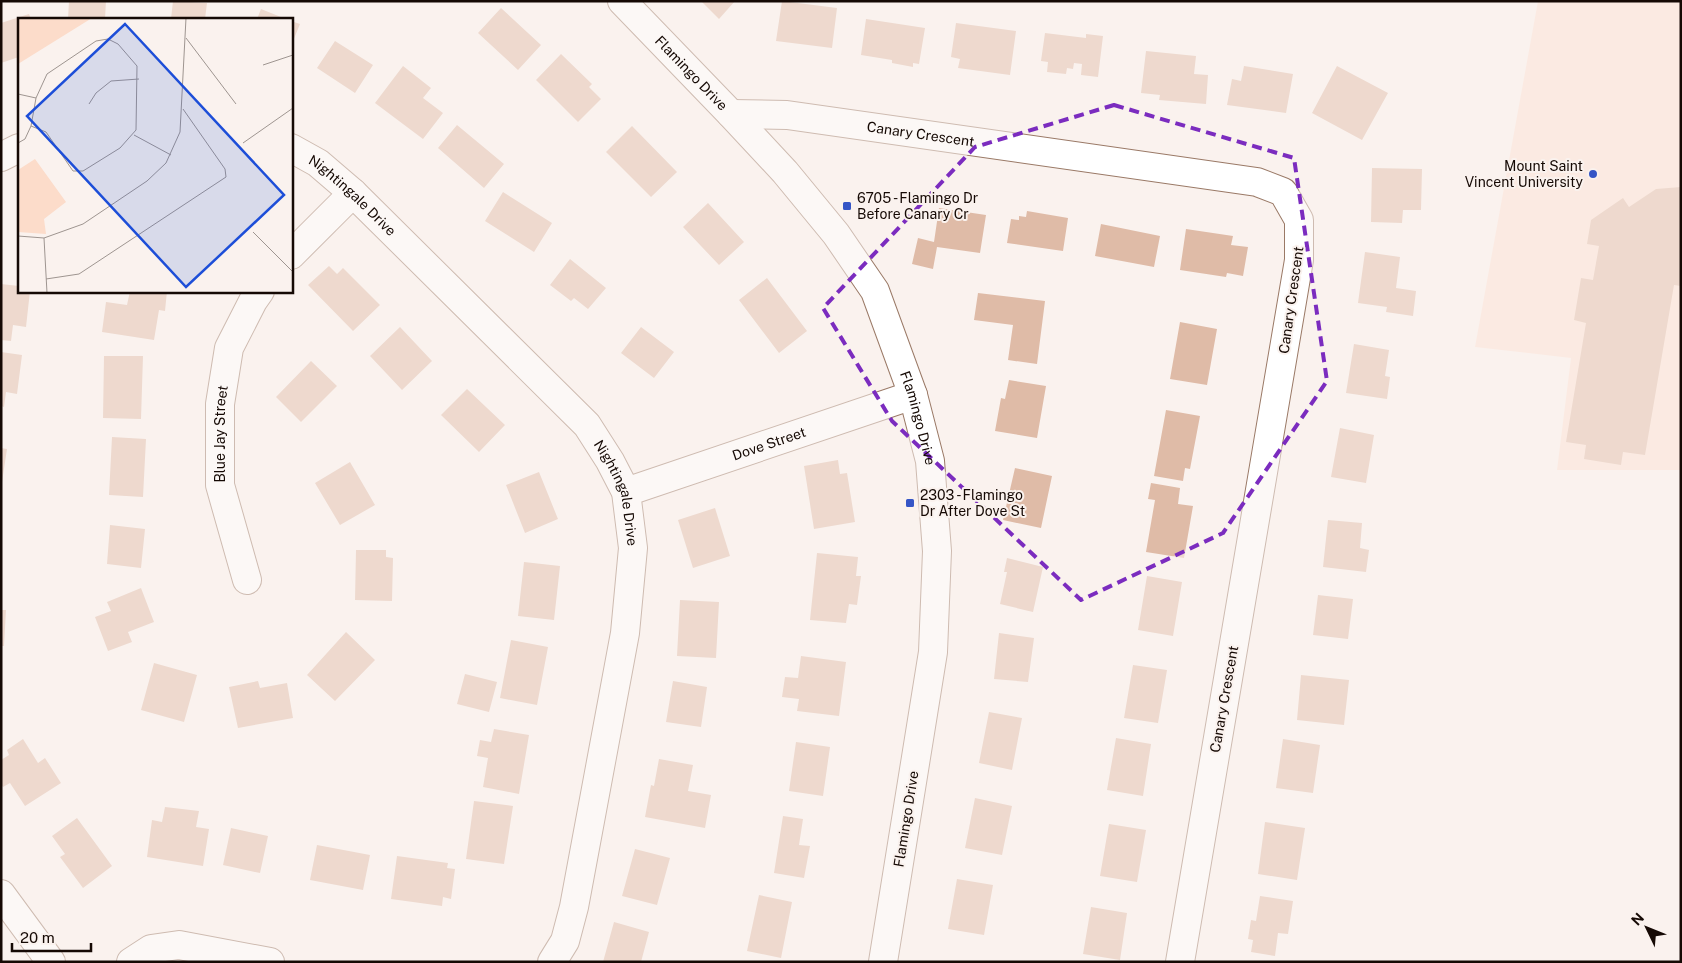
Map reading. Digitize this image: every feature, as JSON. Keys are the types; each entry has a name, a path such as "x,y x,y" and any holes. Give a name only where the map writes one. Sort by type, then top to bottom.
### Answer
{"street":[{"name":"Flamingo Drive","path":"622,1 732,114 785,172 836,234 875,291 913,395 930,461 937,551 933,643 883,962"},
{"name":"Canary Crescent","path":"732,114 787,115 1256,182 1283,192 1299,220 1299,260 1180,962"},
{"path":"1,157 18,148"},
{"name":"Nightingale Drive","path":"292,149 318,162 353,193 587,425 610,461 626,492 633,548 625,633 574,907 565,941 552,962"},
{"path":"292,254 353,193"},
{"name":"Blue Jay Street","path":"247,580 220,486 220,404 230,348 259,292"},
{"name":"Dove Street","path":"626,492 913,395"},
{"path":"1,894 52,962"},
{"path":"131,962 151,949 179,945 270,962"}],"highlighted area":[{"path":"1114,105 1294,158 1327,381 1223,533 1081,600 892,421 823,308 975,147"}],"shaded area":[{"name":"Mount Saint Vincent University","path":"1538,1 1681,1 1681,470 1557,470 1571,358 1475,347"}],"building":[{"path":"69,1 106,1 105,18 68,18"},
{"path":"173,1 207,3 205,18 171,18"},
{"path":"701,1 735,1 719,19"},
{"path":"782,1 837,8 832,48 776,41"},
{"path":"501,8 541,45 518,70 478,33"},
{"path":"261,9 284,18 257,18"},
{"path":"29,14 31,18 18,18 18,57 1,63 1,23"},
{"path":"866,19 925,28 919,64 913,63 913,67 892,63 892,60 861,55"},
{"path":"292,21 300,24 292,44"},
{"path":"956,23 1016,31 1010,75 958,68 960,59 951,57"},
{"path":"1045,33 1086,38 1086,34 1103,36 1098,77 1081,75 1082,64 1074,63 1073,69 1067,68 1066,74 1047,72 1048,62 1041,61"},
{"path":"335,41 373,65 355,93 317,68"},
{"path":"1146,51 1196,56 1194,74 1208,75 1206,104 1159,100 1160,95 1141,93"},
{"path":"561,54 592,84 589,87 601,99 578,122 536,80"},
{"path":"403,66 431,88 423,98 443,113 423,139 375,103"},
{"path":"1244,66 1293,74 1286,113 1227,105 1232,79 1241,81"},
{"path":"1337,66 1388,93 1362,140 1312,113"},
{"path":"457,125 504,164 484,188 438,148"},
{"path":"632,126 677,172 651,197 606,152"},
{"path":"1372,168 1422,169 1421,210 1403,210 1402,223 1371,222"},
{"path":"1681,187 1681,286 1674,285 1645,455 1623,452 1621,465 1584,459 1586,445 1566,442 1586,323 1574,320 1581,278 1593,280 1599,246 1587,244 1591,220 1623,198 1629,207 1656,189"},
{"path":"503,192 552,223 534,252 485,221"},
{"path":"708,203 744,242 719,265 683,227"},
{"path":"939,208 986,215 980,253 937,247 933,269 912,264 918,238 934,242"},
{"path":"1027,211 1068,218 1063,251 1007,243 1011,219 1019,220 1019,216 1026,217"},
{"path":"1101,224 1160,236 1154,267 1095,256"},
{"path":"1186,229 1233,236 1231,245 1248,247 1243,276 1227,273 1226,277 1180,270"},
{"path":"1365,252 1400,257 1396,288 1416,291 1413,316 1386,312 1387,307 1358,303"},
{"path":"570,259 606,288 588,309 574,298 571,301 550,285"},
{"path":"329,266 337,274 343,268 380,305 353,331 308,285"},
{"path":"767,278 807,331 779,353 739,300"},
{"path":"1,284 18,286 18,292 30,292 26,327 13,325 11,341 1,340"},
{"path":"130,292 167,292 165,311 159,310 154,340 102,332 106,302 127,305"},
{"path":"978,293 1045,301 1037,364 1008,360 1013,325 974,320"},
{"path":"1180,322 1217,329 1207,385 1170,379"},
{"path":"400,327 432,361 402,390 370,356"},
{"path":"641,327 674,352 654,378 621,353"},
{"path":"1354,344 1389,350 1385,376 1390,377 1387,399 1346,393"},
{"path":"1,352 22,355 17,394 6,392 4,407 1,406"},
{"path":"104,356 143,356 141,419 103,418"},
{"path":"311,361 337,386 301,422 276,397"},
{"path":"1009,380 1046,386 1037,438 995,431 1001,398 1005,399"},
{"path":"467,389 505,425 479,452 441,415"},
{"path":"1166,410 1200,416 1190,469 1185,468 1183,481 1154,476"},
{"path":"1340,428 1374,435 1366,483 1331,477"},
{"path":"112,437 146,439 143,497 109,495"},
{"path":"1,448 7,449 2,482 1,482"},
{"path":"838,460 840,474 847,473 855,522 814,529 804,466"},
{"path":"350,462 375,505 340,525 315,483"},
{"path":"1015,468 1052,476 1041,528 1003,520"},
{"path":"539,472 558,519 525,533 506,485"},
{"path":"1151,483 1180,488 1178,504 1193,506 1184,558 1146,552 1155,500 1148,499"},
{"path":"715,508 730,556 693,568 678,520"},
{"path":"1328,520 1362,523 1360,548 1369,550 1366,572 1323,567"},
{"path":"110,525 145,529 141,568 107,564"},
{"path":"356,550 386,550 386,557 393,558 392,601 355,600"},
{"path":"817,553 858,557 856,576 861,576 857,605 849,604 846,623 810,620"},
{"path":"1007,558 1043,567 1033,612 1000,604 1007,572 1004,572"},
{"path":"524,562 560,566 554,620 518,616"},
{"path":"1147,576 1182,582 1173,636 1138,630"},
{"path":"141,588 154,622 128,632 132,642 108,651 95,617 111,611 107,602"},
{"path":"1318,595 1353,599 1348,639 1313,635"},
{"path":"680,600 719,602 716,658 677,656"},
{"path":"1,610 6,610 4,646 1,646"},
{"path":"346,632 375,660 335,701 307,675"},
{"path":"999,633 1034,638 1028,682 994,679"},
{"path":"511,640 548,647 537,705 500,698"},
{"path":"801,656 846,662 839,716 797,711 799,699 782,697 785,677 798,678"},
{"path":"154,663 197,675 184,722 141,710"},
{"path":"1133,665 1167,670 1158,723 1124,718"},
{"path":"465,674 497,682 489,712 457,704"},
{"path":"1301,675 1349,680 1344,725 1297,720"},
{"path":"258,681 260,688 287,683 293,718 238,728 229,687"},
{"path":"673,681 707,687 701,727 666,722"},
{"path":"989,712 1022,718 1012,770 979,763"},
{"path":"494,729 529,735 519,794 483,787 488,758 477,756 480,740 491,742"},
{"path":"1116,738 1151,744 1143,796 1107,790"},
{"path":"23,739 38,763 45,758 61,783 25,806 10,783 3,787 1,784 1,760 9,755 7,750"},
{"path":"1283,739 1320,745 1313,793 1276,788"},
{"path":"796,742 830,747 823,796 789,791"},
{"path":"659,759 693,765 688,791 711,795 705,828 645,817 651,785 654,786"},
{"path":"975,798 1012,806 1002,855 965,848"},
{"path":"474,801 513,806 504,864 466,859"},
{"path":"165,807 199,811 196,827 209,829 203,866 147,857 152,820 162,822"},
{"path":"783,816 803,819 799,845 810,846 804,878 774,873"},
{"path":"77,818 112,866 83,888 60,857 65,854 52,836"},
{"path":"1265,822 1305,828 1297,880 1258,874"},
{"path":"1109,824 1146,830 1137,882 1100,876"},
{"path":"231,828 268,836 260,873 223,865"},
{"path":"317,845 370,855 363,890 310,880"},
{"path":"635,849 670,858 657,905 622,896"},
{"path":"397,856 448,863 447,868 455,869 451,899 443,897 442,906 391,899"},
{"path":"957,879 993,885 984,935 948,929"},
{"path":"759,895 792,902 781,958 747,951"},
{"path":"1260,896 1293,901 1288,934 1278,933 1275,956 1251,952 1253,940 1248,939 1251,920 1256,921"},
{"path":"1091,907 1127,913 1120,960 1083,954"},
{"path":"614,922 649,932 641,962 603,962"}],"place":[{"name":"Mount Saint Vincent University","path":"1593,174"},
{"name":"6705 - Flamingo Dr Before Canary Cr","path":"847,206"},
{"name":"2303 - Flamingo Dr After Dove St","path":"910,503"}]}
